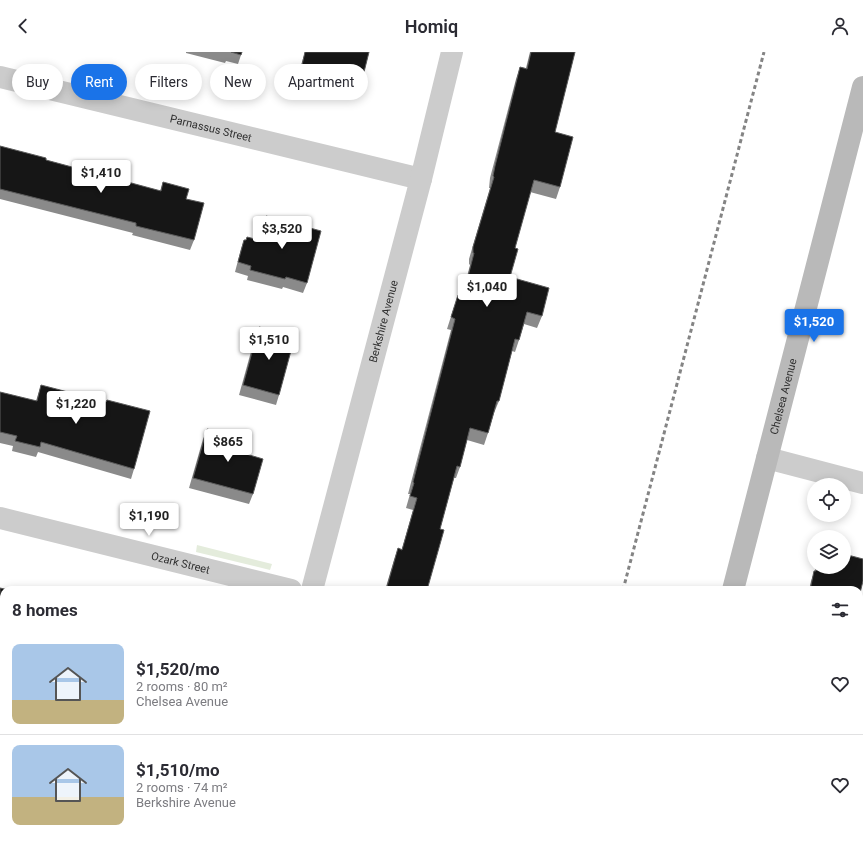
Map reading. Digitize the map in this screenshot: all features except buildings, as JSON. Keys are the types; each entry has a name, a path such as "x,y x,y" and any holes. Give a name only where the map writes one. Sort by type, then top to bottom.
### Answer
{"street":[{"name":"Berkshire Avenue","path":"313,586 421,179 452,52"},
{"name":"Parnassus Street","path":"0,77 421,179"},
{"name":"Chelsea Avenue","path":"734,586 863,87"},
{"path":"767,458 863,483"},
{"name":"Ozark Street","path":"0,518 275,586"}],"green space":[{"path":"197,545 272,564 270,570 196,552"}],"railway":[{"path":"624,586 764,52"}]}
